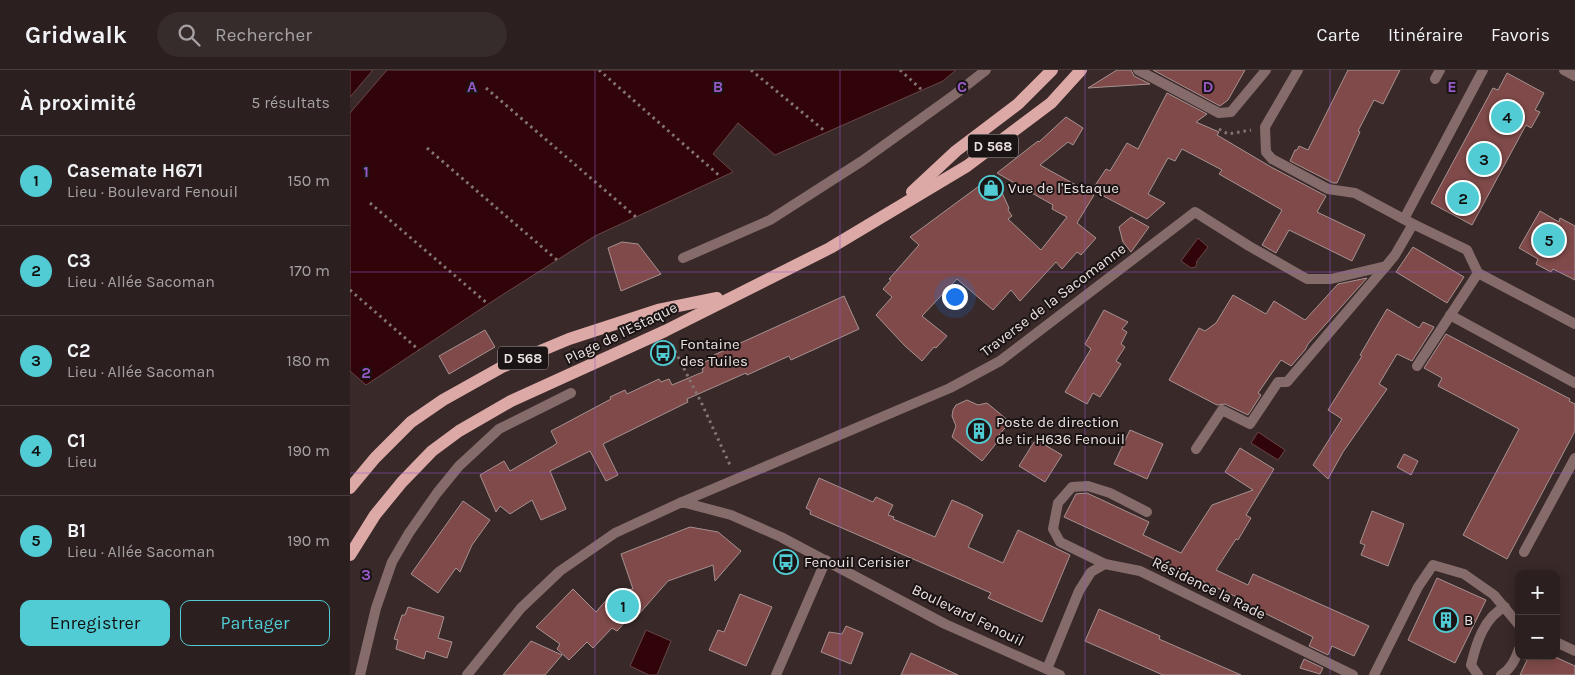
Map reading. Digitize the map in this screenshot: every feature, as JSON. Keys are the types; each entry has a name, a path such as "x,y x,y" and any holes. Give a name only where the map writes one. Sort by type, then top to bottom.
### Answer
{"main road":[{"name":"Plage de l'Estaque","path":"894,209 956,151 1018,104 1052,70"},
{"name":"Plage de l'Estaque","path":"350,555 375,515 402,482 432,451 459,431 511,401 665,331 830,248 967,166 1051,103 1081,70"},
{"name":"Plage de l'Estaque","path":"350,488 375,458 411,422 443,400 502,367 568,339 658,310 732,296"}],"street":[{"path":"682,258 770,220 862,161 986,70"},
{"path":"1138,70 1219,113 1231,112 1266,70"},
{"path":"1298,70 1265,127 1266,152 1272,159 1328,188 1355,193 1466,250 1478,274 1575,324"},
{"path":"1404,219 1483,70"},
{"path":"1564,70 1575,76"},
{"name":"Traverse de la Sacomanne","path":"682,502 950,388 1000,361 1195,212 1307,279 1331,279 1386,266"},
{"path":"1196,449 1222,410 1250,424 1278,382 1287,382 1395,255 1413,224"},
{"path":"1417,366 1478,274"},
{"path":"1450,315 1575,383"},
{"path":"360,675 376,608 392,562 409,533 437,493 460,466 499,429 571,393"},
{"path":"1524,552 1575,458"},
{"name":"Résidence la Rade","path":"1147,512 1110,493 1088,486 1072,487 1058,503 1053,529 1060,542 1105,564 1140,571 1353,675"},
{"path":"467,675 521,608 560,571 615,533 682,502"},
{"name":"Boulevard Fenouil","path":"682,502 731,515 781,537 945,624 1060,675"},
{"path":"776,675 826,560"},
{"path":"1047,669 1079,592 1091,572 1105,564"},
{"path":"1374,675 1418,587 1432,565 1464,574 1494,595 1515,620"},
{"path":"1478,675 1471,665 1474,650 1490,620 1497,611 1505,607"},
{"path":"1560,644 1575,651"},
{"path":"1501,675 1507,672 1515,659"}],"path":[{"path":"599,70 721,177"},
{"path":"751,70 826,132"},
{"path":"900,70 922,90"},
{"path":"486,88 636,217"},
{"path":"1228,134 1265,127"},
{"path":"427,148 557,260"},
{"path":"370,203 488,304"},
{"path":"350,290 419,350"},
{"path":"665,331 702,404 736,479"}],"shaded area":[{"path":"350,70 373,70 350,97"},
{"path":"387,70 956,70 943,81 775,155 738,123 713,154 733,172 595,236 366,385 350,371 350,113"},
{"path":"1198,238 1208,247 1197,261 1196,267 1191,268 1181,261"},
{"path":"1258,432 1285,450 1278,460 1251,443"},
{"path":"646,630 671,641 657,675 649,675 630,666"}],"building":[{"path":"1117,70 1131,70 1134,76 1150,84 1088,88"},
{"path":"1153,70 1245,70 1228,100 1220,106"},
{"path":"1348,70 1400,70 1383,104 1374,100 1358,131 1360,132 1337,183 1333,183 1290,161 1299,146 1308,150"},
{"path":"1507,73 1544,93 1535,110 1540,112 1531,128 1526,125 1472,225 1431,203 1493,88 1498,90"},
{"path":"1167,93 1207,114 1196,122 1219,132 1217,135 1271,167 1326,196 1317,212 1365,235 1352,261 1289,230 1276,253 1262,245 1282,210 1219,174 1222,170 1182,149 1175,161 1168,158 1148,194 1165,203 1147,219 1092,190 1106,169 1110,171 1127,143 1138,149"},
{"path":"1066,117 1083,128 1073,145 1068,142 1040,165 1094,195 1077,223 1096,238 1081,255 1077,252 1062,269 1056,262 1020,301 1011,290 993,310 957,279 922,316 947,336 922,361 876,315 892,297 883,289 891,280 889,279 919,245 910,237 994,175 1012,216 1008,219 1041,250 1067,217 1052,209 1053,205 997,173 1039,142"},
{"path":"1540,211 1559,222 1560,218 1575,226 1575,280 1553,269 1551,272 1536,264 1538,259 1519,248"},
{"path":"1131,217 1149,227 1131,252 1123,242 1119,227"},
{"path":"622,242 638,244 661,274 621,291 608,248"},
{"path":"1413,247 1464,277 1447,303 1396,272"},
{"path":"1367,278 1308,344 1291,366 1281,360 1258,393 1261,395 1248,415 1225,404 1217,405 1169,380 1199,328 1205,331 1216,323 1233,295 1266,314 1274,301 1305,320 1338,284"},
{"path":"844,296 859,329 791,360 789,356 687,399 688,402 603,444 618,475 606,481 590,451 550,471 566,509 541,520 532,500 510,514 500,506 496,512 480,475 504,461 510,471 553,446 557,443 551,431 611,399 610,397 625,390 627,394 659,379 661,382 669,379 672,385 703,372 702,363 716,357 714,355"},
{"path":"1387,309 1419,328 1423,322 1434,327 1412,361 1397,354 1379,384 1387,389 1343,452 1328,479 1313,465 1342,419 1328,410 1362,356 1360,355"},
{"path":"1104,310 1128,322 1122,329 1127,332 1121,344 1125,347 1116,361 1121,364 1100,397 1093,393 1087,404 1065,392 1091,349 1085,344"},
{"path":"485,330 495,347 449,374 439,356"},
{"path":"1446,334 1570,399 1569,401 1575,404 1575,431 1507,559 1463,535 1519,429 1438,386 1442,378 1424,368"},
{"name":"Poste de direction de tir H636 Fenouil","path":"967,400 978,405 987,403 1010,422 982,461 952,437 956,426 952,416 953,410 956,405"},
{"path":"1130,430 1163,444 1147,479 1114,464"},
{"path":"1034,442 1040,442 1062,455 1045,482 1019,466"},
{"path":"1240,448 1274,469 1246,515 1251,518 1216,570 1248,585 1253,574 1369,626 1354,656 1332,646 1328,655 1309,646 1313,637 1240,601 1241,599 1064,517 1076,494 1087,493 1149,522 1143,535 1181,553 1212,505 1253,490 1225,472"},
{"path":"1404,454 1418,461 1411,475 1397,467"},
{"path":"819,478 873,502 876,497 893,505 888,515 894,517 893,519 935,537 952,500 968,507 983,515 968,547 1003,563 1018,530 1070,555 1042,622 988,598 991,593 810,514 811,511 806,508"},
{"path":"463,501 490,520 472,545 460,572 456,568 438,593 411,574"},
{"path":"1372,511 1404,524 1388,566 1361,555 1365,545 1360,543"},
{"path":"690,527 718,532 741,551 715,581 713,565 668,581 639,614 635,611 617,631 612,628 593,648 587,642 569,660 557,649 560,644 536,627 573,589 596,612 614,591 633,589 621,554"},
{"name":"B","path":"1437,578 1486,600 1455,663 1408,640"},
{"path":"740,594 772,607 746,666 709,650 718,630 724,632"},
{"path":"408,607 444,617 438,638 452,642 447,658 426,651 424,659 396,649 398,640 394,639 402,615 405,615"},
{"path":"1099,609 1160,636 1159,639 1241,675 1163,675 1085,641"},
{"path":"846,626 863,633 851,664 821,652 829,632 842,634"},
{"path":"531,641 562,655 545,675 503,675"},
{"path":"911,653 958,675 901,675"},
{"path":"1304,659 1323,668 1320,674 1300,668"},
{"path":"1560,659 1575,666 1575,675 1520,675 1527,660"}],"place":[{"name":"C1","path":"1507,117"},
{"name":"C2","path":"1484,159"},
{"name":"Vue de l'Estaque","path":"991,188"},
{"name":"C3","path":"1463,198"},
{"name":"B1","path":"1549,240"},
{"name":"Fontaine des Tuiles","path":"663,353"},
{"name":"Poste de direction de tir H636 Fenouil","path":"979,431"},
{"name":"Fenouil Cerisier","path":"786,562"},
{"name":"Casemate H671","path":"623,606"},
{"name":"B","path":"1446,620"}]}
